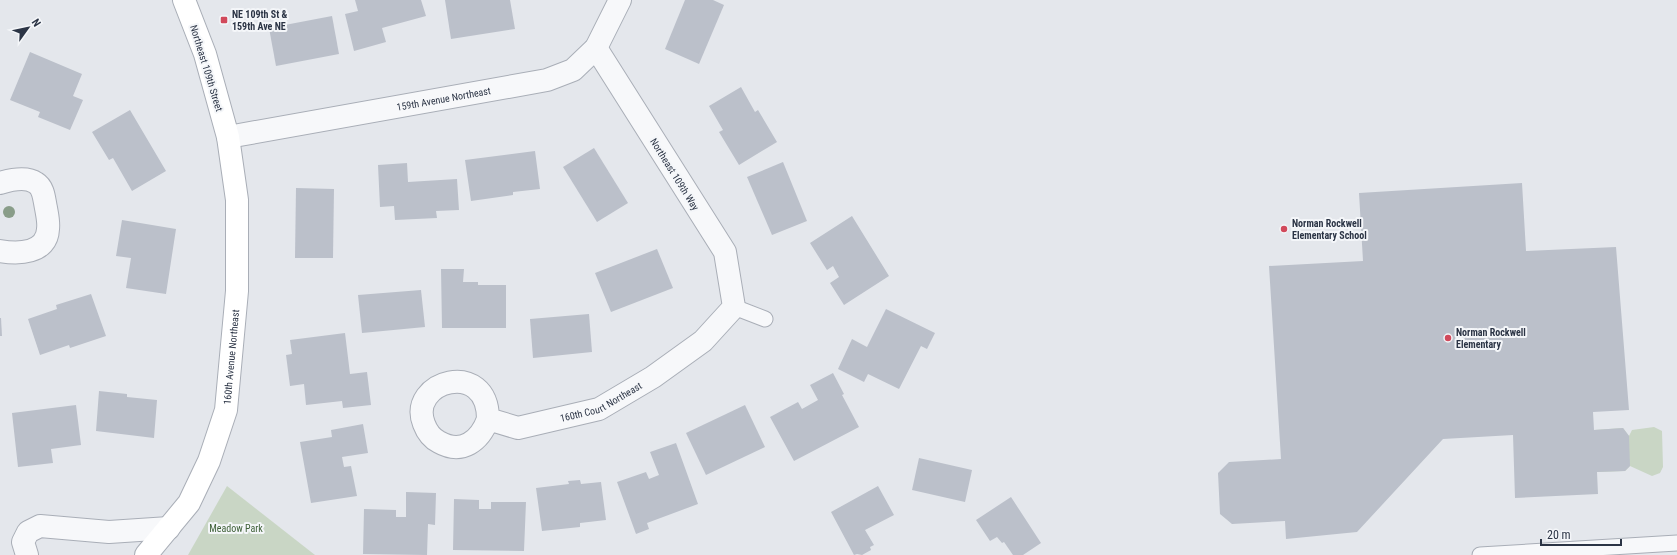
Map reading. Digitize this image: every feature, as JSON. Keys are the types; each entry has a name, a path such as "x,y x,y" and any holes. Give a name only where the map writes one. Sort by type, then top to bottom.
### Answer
{"street":[{"name":"Northeast 109th Street","path":"184,0 205,54 228,137"},
{"name":"159th Avenue Northeast","path":"228,137 547,80 573,70 596,48 620,0"},
{"name":"Northeast 109th Way","path":"596,48 724,252 734,307"},
{"name":"160th Avenue Northeast","path":"146,555 189,503 209,461 226,410 237,292 237,200 228,137"},
{"path":"0,183 19,180 36,182 44,195 49,228 45,240 34,250 12,253 0,251"},
{"name":"160th Court Northeast","path":"488,419 518,428 599,410 653,377 703,341 734,307"},
{"path":"27,555 23,542 28,532 40,526 109,532 169,528"}],"lane":[{"path":"734,307 765,319"},
{"path":"1480,555 1677,543"}],"green space":[{"path":"1654,427 1662,431 1663,467 1660,473 1652,476 1630,466 1625,471 1597,472 1594,430 1623,428 1629,436 1632,430"},
{"name":"Meadow Park","path":"227,486 315,555 188,555"}],"building":[{"path":"355,0 421,0 426,16 382,28 386,42 354,51 345,14 358,11"},
{"path":"445,0 510,0 515,29 451,39"},
{"path":"685,0 713,0 724,5 699,64 665,49"},
{"path":"332,16 339,54 276,66 269,28"},
{"path":"30,52 82,74 73,96 83,100 70,130 38,117 40,112 10,100"},
{"path":"741,87 755,112 758,110 777,142 739,165 719,132 723,130 709,106"},
{"path":"130,110 166,171 132,191 113,158 109,160 92,132"},
{"path":"594,148 628,203 597,222 563,167"},
{"path":"535,151 540,189 513,192 513,195 471,201 465,160"},
{"path":"783,162 807,221 772,235 747,177"},
{"path":"407,163 408,182 457,179 459,210 436,211 437,218 395,220 394,206 380,207 378,165"},
{"name":"Norman Rockwell Elementary","path":"1522,183 1526,251 1616,247 1629,410 1593,412 1594,430 1623,428 1629,436 1630,466 1625,471 1597,472 1598,494 1515,498 1513,435 1443,439 1357,532 1286,539 1285,521 1232,524 1220,514 1218,473 1229,462 1281,459 1269,266 1363,261 1359,193"},
{"path":"296,188 334,189 333,258 295,258"},
{"path":"852,216 889,276 844,305 830,283 839,277 833,266 827,270 810,243"},
{"path":"122,220 176,229 166,294 126,288 131,258 116,256"},
{"path":"657,249 673,288 611,312 595,273"},
{"path":"441,269 464,269 463,282 478,282 478,285 506,285 506,328 442,328"},
{"path":"421,290 425,327 362,333 358,295"},
{"path":"91,294 106,336 70,348 69,345 40,355 28,319 57,309 56,305"},
{"path":"886,309 935,333 927,349 921,346 899,389 868,374 864,382 838,369 852,339 867,347"},
{"path":"589,314 592,352 533,358 530,319"},
{"path":"1,318 2,336 0,336"},
{"path":"345,333 350,374 367,372 371,405 343,408 342,401 306,405 304,384 290,386 286,355 292,354 290,340"},
{"path":"833,373 844,394 842,395 859,427 794,461 770,417 798,402 802,409 818,400 810,385"},
{"path":"99,391 127,394 127,397 157,400 154,438 96,431"},
{"path":"76,405 81,445 51,449 53,463 18,467 12,413"},
{"path":"745,405 765,447 706,475 686,433"},
{"path":"363,424 368,453 342,457 344,467 351,466 357,496 311,503 300,442 332,437 331,430"},
{"path":"676,443 698,504 647,523 649,529 636,534 617,482 646,472 649,479 659,475 650,452"},
{"path":"919,458 972,470 965,502 912,490"},
{"path":"580,480 581,484 601,482 606,520 580,523 580,527 542,531 536,488 569,484 568,481"},
{"path":"878,486 894,515 865,530 874,545 870,547 871,550 862,555 854,555 831,512"},
{"path":"406,492 436,493 435,525 428,524 427,555 363,554 364,509 396,510 396,517 406,517"},
{"path":"1011,497 1041,543 1023,555 1013,555 1004,542 1002,543 997,537 990,541 976,520"},
{"path":"454,499 479,500 479,509 491,509 491,502 526,502 524,551 453,550"}],"place":[{"name":"NE 109th St & 159th Ave NE","path":"224,20"},
{"name":"Norman Rockwell Elementary School","path":"1284,229"},
{"name":"Norman Rockwell Elementary","path":"1448,338"}]}
